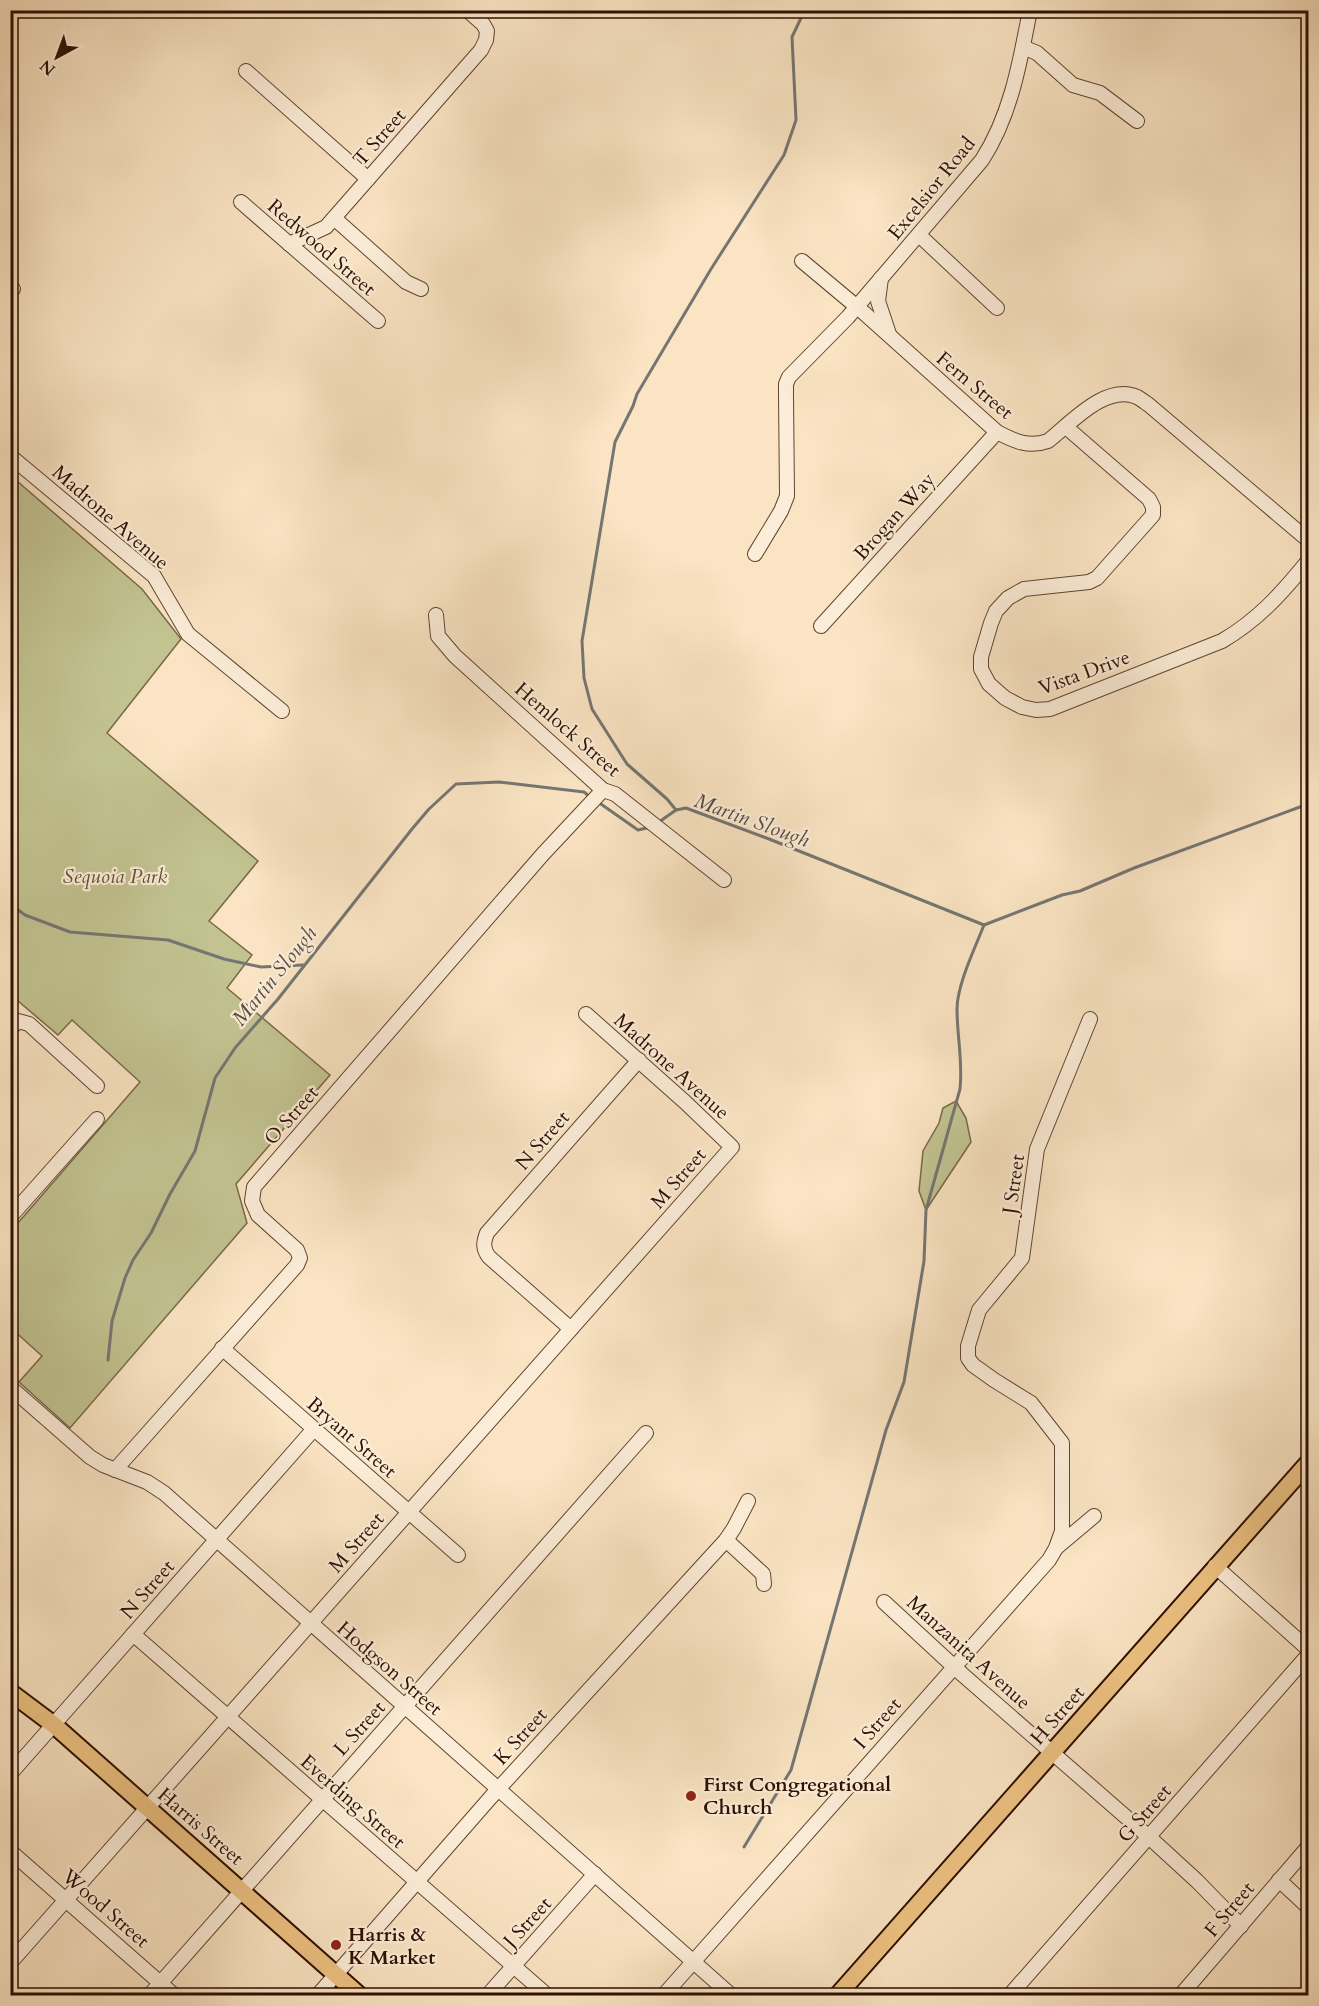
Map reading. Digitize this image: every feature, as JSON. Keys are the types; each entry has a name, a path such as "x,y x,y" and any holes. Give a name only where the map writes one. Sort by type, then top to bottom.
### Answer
{"main road":[{"name":"H Street","path":"837,1995 1308,1463"},
{"name":"Harris Street","path":"10,1692 54,1725 360,1995"}],"street":[{"name":"T Street","path":"289,244 326,227 481,50 487,31 483,24 467,10"},
{"name":"Excelsior Road","path":"755,554 781,511 787,496 786,384 789,377 848,317 975,170 990,149 1007,110 1030,10"},
{"path":"1023,47 1037,52 1073,85 1100,93 1137,121"},
{"path":"246,71 368,179"},
{"name":"Redwood Street","path":"242,202 378,321"},
{"path":"334,218 406,282 421,289"},
{"path":"919,236 998,308"},
{"name":"Fern Street","path":"802,261 997,432 1018,442 1039,444 1048,441 1102,399 1120,394 1136,397 1149,405 1308,540"},
{"path":"881,278 878,302 891,338"},
{"name":"Vista Drive","path":"1066,427 1149,499 1154,507 1153,516 1097,578 1089,582 1024,589 1008,598 996,611 981,657 981,669 989,684 1005,698 1030,710 1050,709 1222,641 1243,628 1268,607 1308,561"},
{"name":"Brogan Way","path":"821,626 997,432"},
{"name":"Madrone Avenue","path":"10,456 154,576 188,634 282,711"},
{"name":"Hemlock Street","path":"436,615 438,636 455,656 603,790 615,794 724,880"},
{"name":"O Street","path":"115,1470 297,1265 300,1257 297,1251 258,1215 252,1201 254,1187 543,854 603,790"},
{"name":"Madrone Avenue","path":"586,1014 732,1147"},
{"name":"J Street","path":"1053,1554 1062,1531 1062,1443 1031,1403 973,1365 969,1358 968,1346 979,1310 1022,1258 1037,1149 1090,1019"},
{"path":"14,1025 28,1024 97,1086"},
{"name":"N Street","path":"571,1329 489,1257 484,1250 484,1241 487,1233 639,1060"},
{"path":"10,1217 97,1119"},
{"name":"M Street","path":"10,1963 732,1147"},
{"name":"Bryant Street","path":"222,1348 458,1555"},
{"name":"Hodgson Street","path":"13,1394 90,1457 115,1470 147,1482 164,1493 732,1995"},
{"name":"N Street","path":"10,1774 314,1430"},
{"name":"L Street","path":"149,1995 646,1433"},
{"name":"K Street","path":"317,1995 498,1789 726,1540 748,1501"},
{"path":"1053,1554 1094,1516"},
{"path":"726,1540 763,1574 764,1584"},
{"name":"I Street","path":"663,1995 1053,1554"},
{"path":"1215,1566 1308,1649"},
{"name":"Manzanita Avenue","path":"884,1602 1149,1837 1241,1926"},
{"name":"Everding Street","path":"133,1634 548,1995"},
{"name":"G Street","path":"1009,1995 1308,1655"},
{"name":"F Street","path":"1180,1995 1308,1847"},
{"name":"Wood Street","path":"10,1851 175,1995"},
{"name":"J Street","path":"487,1995 595,1874"},
{"path":"1279,1880 1308,1907"}],"green space":[{"name":"Sequoia Park","path":"10,475 142,589 181,639 107,733 258,861 209,921 252,955 227,988 330,1075 236,1184 247,1223 70,1428 19,1382 42,1356 11,1328 11,1231 140,1082 72,1020 58,1035 11,995"},
{"path":"956,1101 966,1118 971,1142 926,1210 919,1191 923,1151 939,1123 943,1108"}],"waterway":[{"path":"676,810 667,799 627,764 592,709 584,678 582,641 615,442 637,394 711,269 784,155 796,120 792,37 803,10"},
{"name":"Martin Slough","path":"108,1360 112,1321 125,1278 195,1151 215,1078 235,1048 278,999 429,809 456,784 499,782 584,792 590,797"},
{"name":"Martin Slough","path":"598,802 638,830 651,827"},
{"name":"Martin Slough","path":"659,822 676,810 686,808 984,925 1308,804"},
{"path":"10,904 25,915 70,932 168,940 224,959 261,967 303,965"},
{"path":"744,1847 791,1770 886,1430 904,1382 924,1261 926,1210 960,1089 958,999 967,967 984,925"}],"place":[{"name":"First Congregational Church","path":"691,1796"},
{"name":"Harris & K Market","path":"336,1945"}]}
